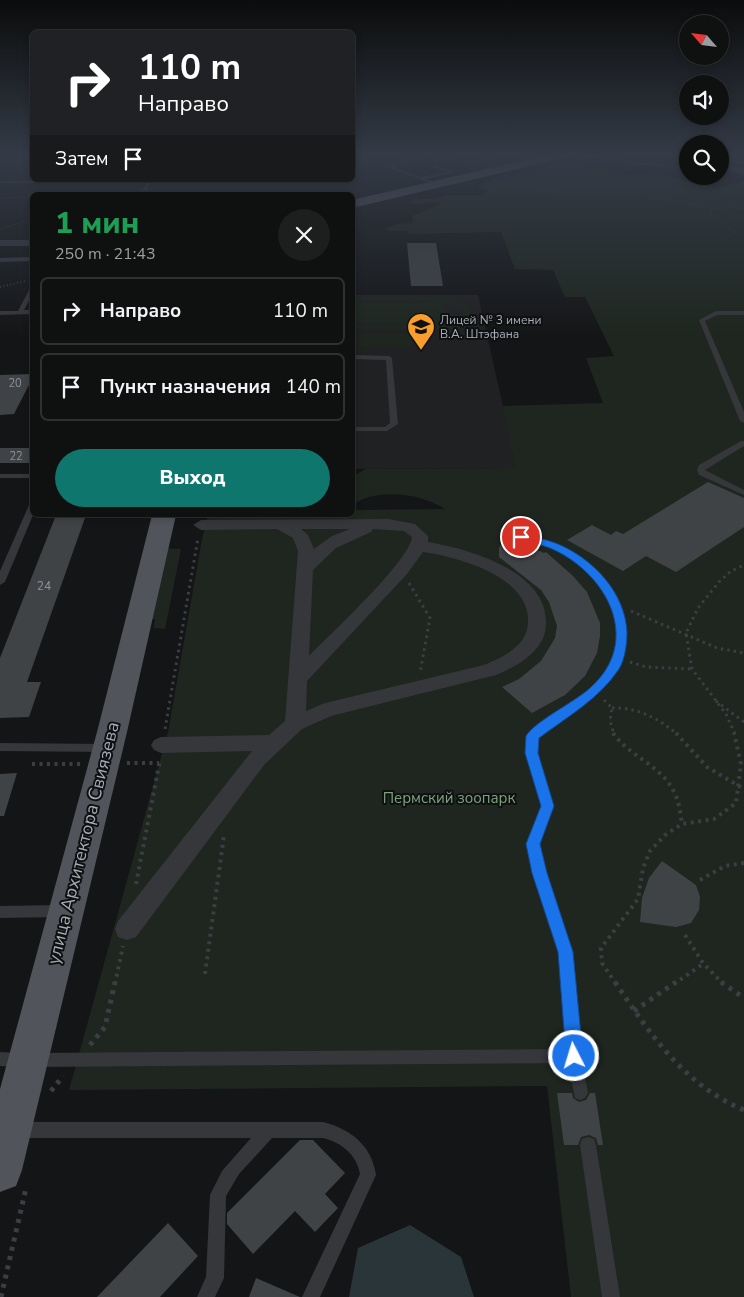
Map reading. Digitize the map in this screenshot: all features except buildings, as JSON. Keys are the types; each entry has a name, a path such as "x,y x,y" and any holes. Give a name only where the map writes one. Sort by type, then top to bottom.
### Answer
{"main road":[{"name":"улица Архитектора Свиязева","path":"0,1170 10,1130 14,1060 67,911 164,517"}],"street":[{"path":"0,243 30,243"},
{"path":"304,571 314,556 326,546 352,534 382,524"},
{"path":"201,525 382,524 398,525 414,530 420,536 418,546 401,570 297,680"},
{"path":"283,526 295,531 303,539 306,550 297,680 296,724"},
{"path":"127,929 256,759 296,724 325,710 503,664 514,658 531,642 536,634 539,618 535,603 526,589 509,576 459,554 418,546"},
{"path":"161,745 271,744"}],"lane":[{"path":"0,260 30,260"},
{"path":"20,312 30,294"},
{"path":"0,312 30,312"},
{"path":"744,312 716,313 702,320 744,421"},
{"path":"355,357 389,358 394,424 387,429 355,429"},
{"path":"744,443 702,467 701,470 702,473 744,493"},
{"path":"0,476 30,476"},
{"path":"0,582 30,513"},
{"path":"521,537 554,546 580,562 599,578 612,596 620,617 622,643 614,666 595,690 532,736 532,753 548,806 533,844 539,873 566,952 574,1056 580,1093"},
{"path":"0,747 107,748"},
{"path":"0,912 67,911"},
{"path":"14,1060 574,1056"},
{"path":"10,1130 268,1130 332,1132 347,1140 368,1166 364,1186 311,1297"},
{"path":"206,1297 215,1278 218,1195 227,1177 268,1130"},
{"path":"588,1145 611,1297"}],"path":[{"path":"713,217 728,225 735,232 722,243"},
{"path":"0,229 30,221"},
{"path":"0,287 30,280"},
{"path":"744,566 731,571 719,582 698,608 686,633 692,670 726,714 737,740 741,764 740,785 736,803 714,819 682,824 665,835 650,851 643,868 638,899 601,948 602,963 634,1011 673,1062 727,1103 744,1110"},
{"path":"401,570 430,618 417,686"},
{"path":"618,610 638,612 717,648 744,653"},
{"path":"617,658 646,667 692,670"},
{"path":"595,690 612,708"},
{"path":"714,699 744,722"},
{"path":"612,708 624,706 644,713 667,727 683,739 695,756 708,768 744,789"},
{"path":"612,708 608,718 613,732 626,748 668,781 676,795 682,824"},
{"path":"205,974 225,832"},
{"path":"700,880 725,866 744,862"},
{"path":"685,935 703,964 720,981 744,998"},
{"path":"634,1011 703,964"}],"shaded area":[{"name":"Лицей № 3 имени В.А. Штэфана","path":"355,295 478,295 517,468 355,469"},
{"path":"410,1225 461,1257 474,1297 349,1297 358,1248"}],"green space":[{"name":"Пермский зоопарк","path":"412,217 744,217 744,1297 571,1297 547,1086 69,1090 168,732 202,539 208,517 355,517 355,510 445,509 412,496 386,494 363,499 355,504 355,475 366,469 516,468 502,406 603,403 586,358 614,356 585,297 565,297 553,270 515,269 501,232 409,234 408,231 388,231 384,229 398,224 413,223"},
{"path":"398,296 438,298 466,307 471,315 459,324 461,329 355,329 355,325 447,324 458,320 463,313 457,307 430,300 355,301 355,298"},
{"path":"444,302 447,323 355,323 355,303"},
{"path":"411,333 413,347 359,347 358,334"},
{"path":"160,548 181,549 165,629 154,628 155,619 142,619"}],"place":[{"name":"Лицей № 3 имени В.А. Штэфана","path":"421,351"}],"route":[{"path":"521,537 554,546 580,562 599,578 612,596 620,617 622,643 614,666 595,690 570,711 544,726 532,736 532,753 548,806 533,844 539,873 566,952 574,1056"}]}
